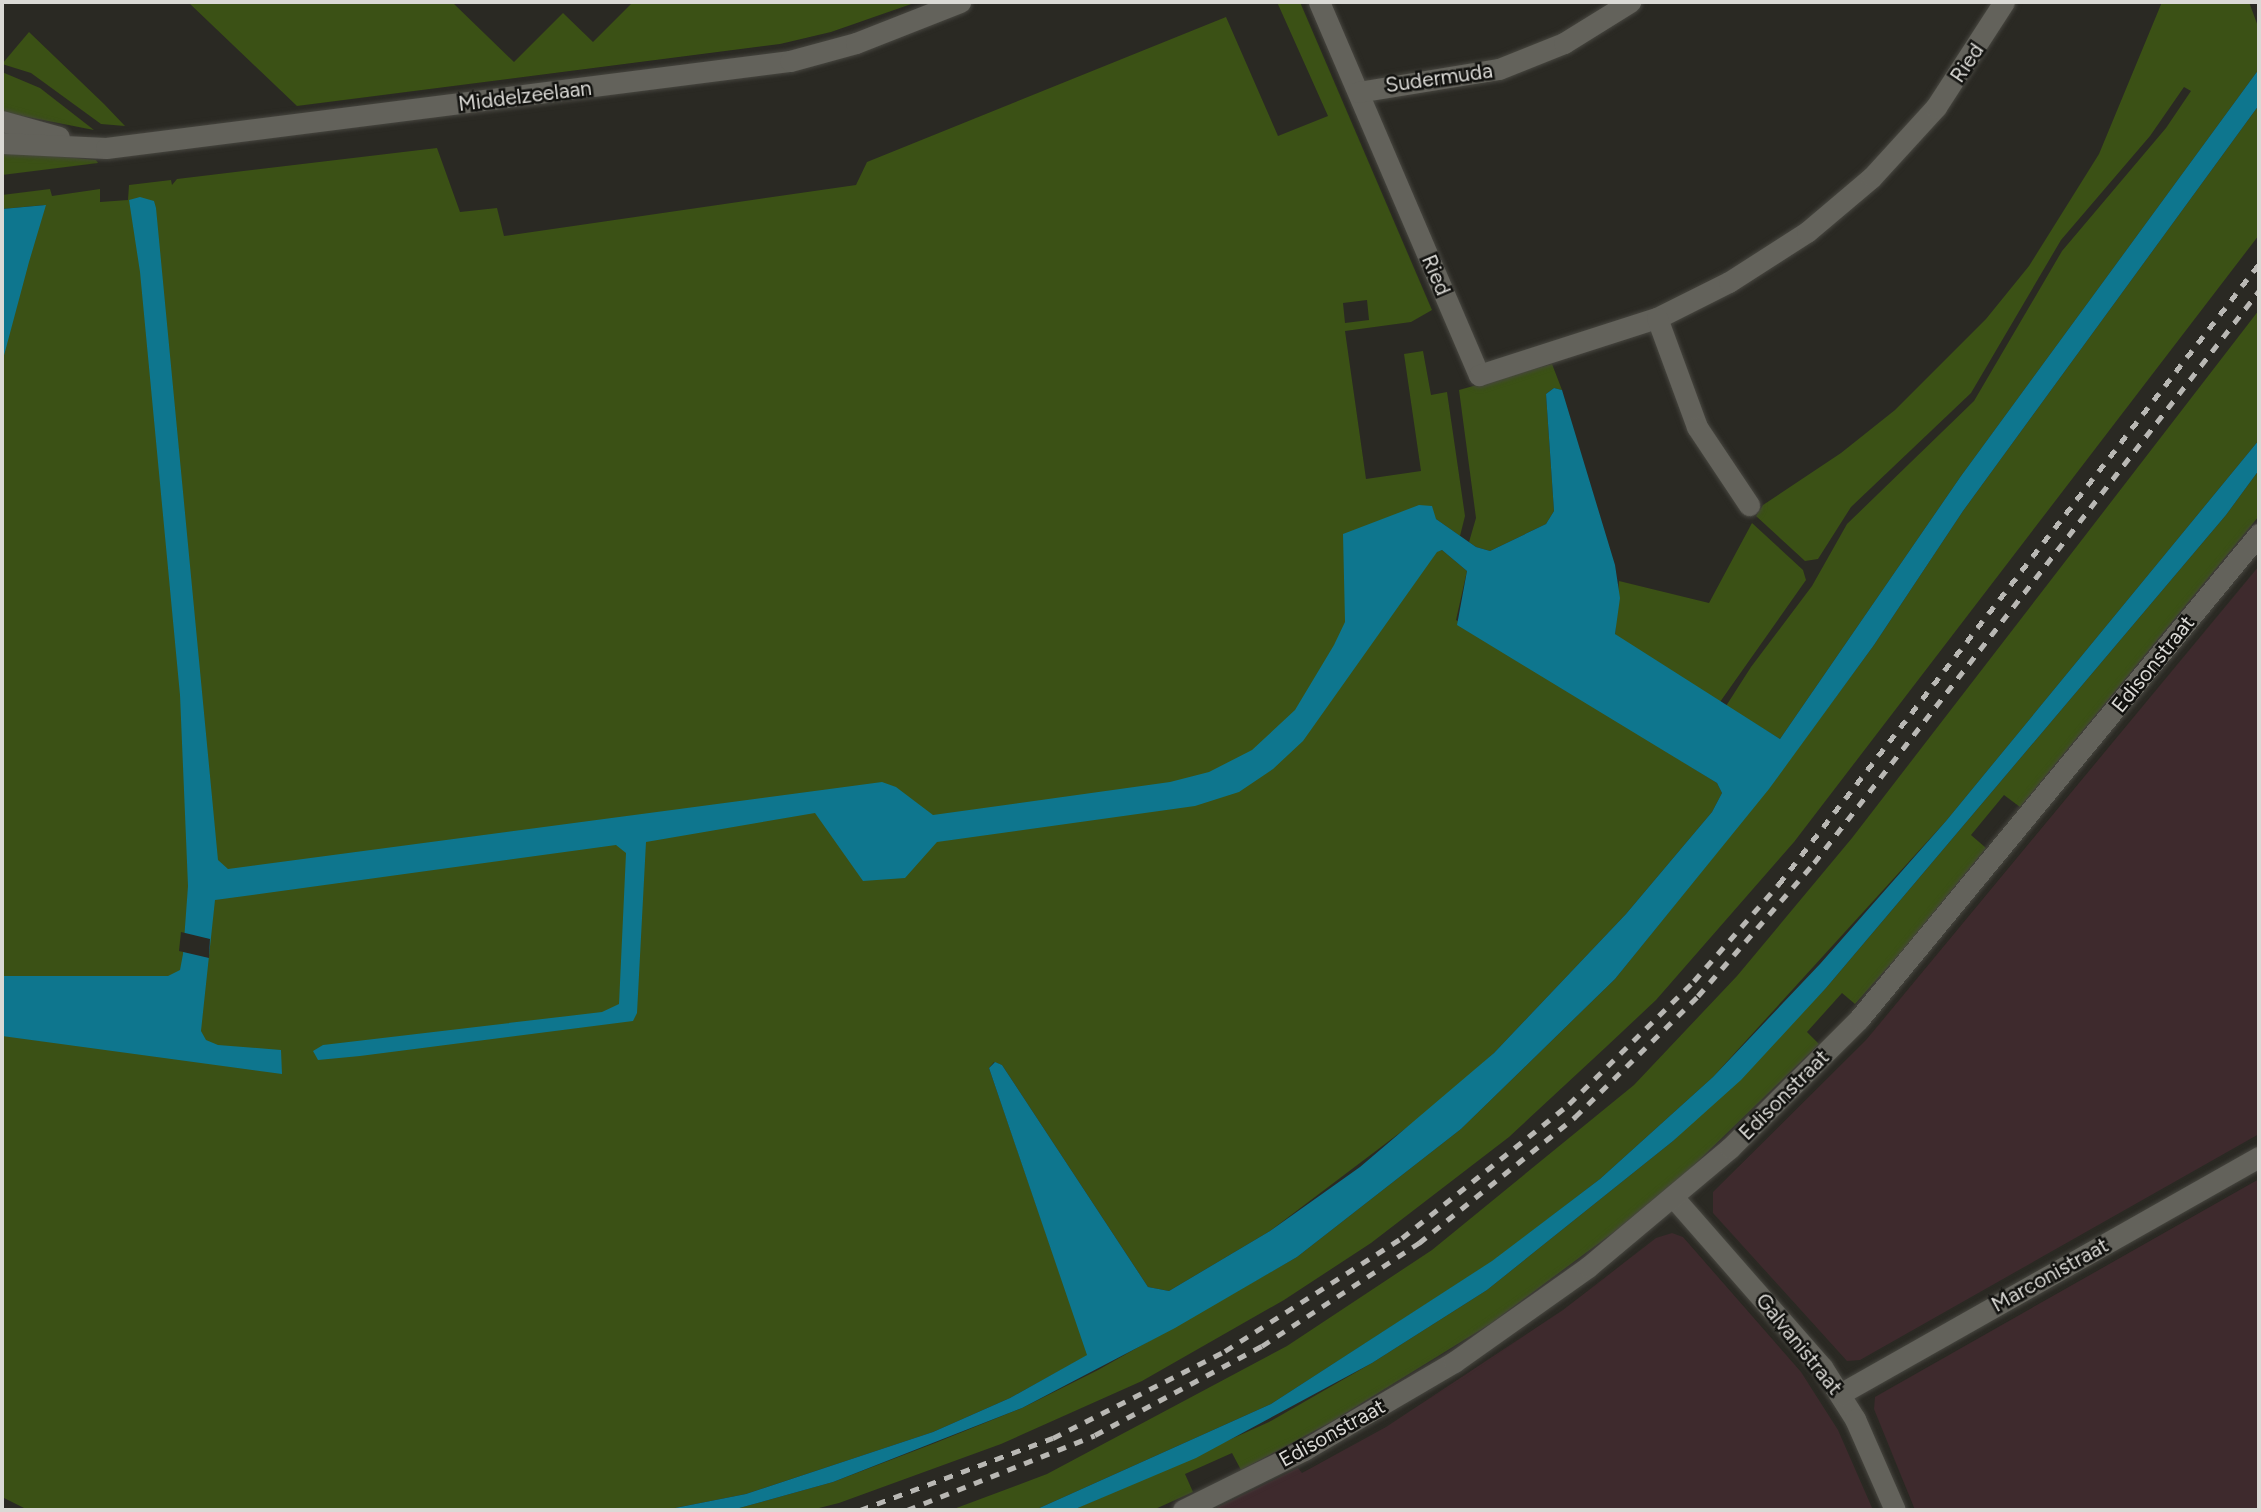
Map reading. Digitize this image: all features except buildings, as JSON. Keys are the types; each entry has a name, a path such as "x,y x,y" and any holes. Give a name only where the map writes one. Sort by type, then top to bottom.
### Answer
{"street":[{"name":"Middelzeelaan","path":"2,121 81,144 106,148 790,61 856,43 960,2"},
{"name":"Ried","path":"1319,2 1479,375 1657,318 1770,258 1872,177 1951,87 2004,2"},
{"name":"Sudermuda","path":"1358,92 1499,69 1564,43 1630,2"},
{"name":"Middelzeelaan","path":"2,143 81,144"},
{"path":"1657,318 1696,427 1749,505"},
{"name":"Edisonstraat","path":"1182,1510 1312,1446 1454,1362 1588,1268 1674,1198 1783,1098 1858,1019 2259,534"},
{"name":"Marconistraat","path":"1840,1394 2259,1157"},
{"name":"Galvanistraat","path":"1674,1198 1802,1342 1840,1394 1895,1510"}],"shaded area":[{"path":"2259,566 2259,1134 1860,1360 1847,1361 1713,1213 1713,1192 1866,1040"},
{"path":"2259,1179 2259,1510 1915,1510 1874,1409 1875,1397"},
{"path":"1672,1233 1683,1237 1801,1372 1838,1430 1873,1510 1212,1510 1298,1468 1302,1473 1386,1427 1563,1310 1656,1238"}],"green space":[{"path":"188,2 452,2 514,62 563,13 593,42 633,2 917,2 831,32 780,44 297,106"},
{"path":"1277,2 1300,2 1432,310 1411,322 1345,331 1366,479 1421,471 1404,354 1423,351 1431,395 1447,392 1465,516 1460,536 1436,519 1344,534 1345,572 1442,550 1467,571 1456,620 1717,783 1722,793 1712,812 1626,914 1494,1053 1430,1110 1270,1231 1169,1291 1148,1287 1002,1065 994,1062 989,1068 1088,1355 1010,1398 933,1432 746,1494 665,1510 28,1510 2,1497 2,226 45,205 2,209 2,195 50,189 52,196 100,189 100,202 128,200 129,185 171,180 172,185 177,179 437,148 460,212 497,208 504,236 856,185 867,162 1226,17 1278,136 1328,116","holes":["1367,300 1369,320 1345,323 1343,303"]},
{"path":"2162,2 2249,2 2259,29 2259,69 1961,476 1780,739 1726,706 1751,667 1812,586 1847,524 1974,401 2062,251 2166,128 2191,91 2184,87 2150,136 2061,240 1971,393 1851,507 1818,559 1805,561 1756,516 1763,505 1841,453 1895,410 1986,319 2029,266 2099,154"},
{"path":"29,32 125,126 101,124 31,73 2,64"},
{"path":"2,72 40,88 94,130 2,112"},
{"path":"2259,105 2259,235 1794,842 1656,1000 1509,1137 1371,1243 1284,1300 1142,1381 1001,1444 839,1503 811,1510 732,1510 833,1482 935,1443 1022,1408 1098,1370 1297,1257 1461,1129 1615,979 1768,789 1874,645 1963,511"},
{"path":"2,151 96,160 98,163 2,175"},
{"path":"2259,310 2259,440 1946,821 1713,1077 1600,1179 1493,1261 1271,1404 1035,1510 951,1510 1047,1474 1287,1346 1432,1250 1634,1085 1737,976 1852,838"},
{"path":"1552,364 1562,390 1554,388 1546,394 1554,511 1546,524 1490,551 1476,547 1469,542 1476,518 1459,390"},
{"path":"2259,470 2259,516 2020,807 2004,795 1971,835 1986,848 1902,951 1855,1004 1842,993 1807,1032 1819,1044 1691,1168 1614,1232 1490,1324 1331,1422 1241,1470 1232,1453 1185,1474 1193,1492 1153,1510 1073,1510 1269,1422 1372,1363 1487,1290 1673,1141 1826,988 2226,515"},
{"path":"1752,523 1803,570 1806,580 1720,702 1621,642 1615,634 1619,581 1709,603"}],"water":[{"path":"2259,69 2259,105 1963,511 1874,645 1769,789 1615,979 1461,1129 1297,1257 1175,1328 1022,1408 833,1482 732,1510 665,1510 746,1494 933,1432 1010,1398 1087,1355 989,1068 995,1062 1002,1065 1148,1287 1169,1291 1270,1231 1360,1167 1494,1053 1626,914 1712,812 1722,793 1717,783 1457,625 1467,571 1442,550 1437,552 1303,741 1273,769 1239,792 1195,806 937,842 905,878 863,881 815,813 646,842 637,1013 633,1021 318,1060 313,1051 323,1045 602,1012 619,1004 626,853 616,845 215,900 201,1031 206,1040 218,1045 281,1050 282,1074 2,1036 2,976 168,976 180,970 183,954 188,886 180,695 140,272 129,200 140,197 154,201 156,208 218,860 228,869 882,782 896,787 933,815 1170,782 1209,772 1252,750 1295,710 1334,645 1345,622 1343,534 1419,505 1432,506 1436,519 1476,547 1490,551 1546,524 1554,511 1546,394 1554,388 1562,390 1615,565 1620,598 1615,634 1780,739 1961,476"},
{"path":"46,205 29,262 2,363 2,209"},
{"path":"2259,440 2259,470 2226,515 1826,988 1741,1080 1673,1141 1487,1290 1372,1363 1196,1458 1073,1510 1035,1510 1271,1404 1492,1261 1600,1179 1713,1077 1820,964 1946,821"}],"pier":[{"path":"181,932 210,939 209,958 179,951"}],"railway":[{"path":"860,1510 1053,1438 1225,1351 1402,1238 1569,1104 1694,981 1779,884 2259,264"},
{"path":"907,1510 1095,1435 1262,1346 1419,1243 1575,1117 1698,996 1814,863 2259,291"}]}
